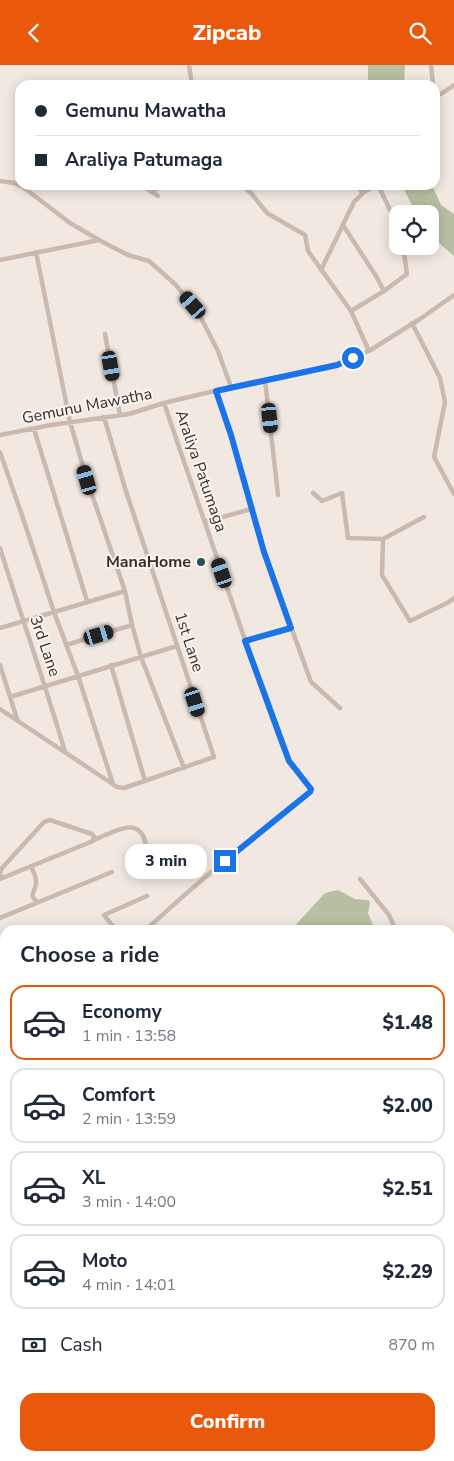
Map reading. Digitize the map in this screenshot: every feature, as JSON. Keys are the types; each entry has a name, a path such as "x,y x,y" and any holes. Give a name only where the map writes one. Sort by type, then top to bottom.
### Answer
{"street":[{"path":"188,65 191,80"},
{"path":"431,65 432,80"},
{"path":"440,94 454,85"},
{"path":"0,181 15,183"},
{"path":"27,190 70,223 99,240 128,255 149,261 175,284 198,312 218,351 231,387"},
{"path":"248,190 267,213 305,235 308,251 351,311 370,351"},
{"path":"360,190 364,192"},
{"path":"321,270 354,202 368,190"},
{"path":"380,190 389,208"},
{"path":"152,191 158,196"},
{"path":"343,225 384,291"},
{"path":"0,260 99,240"},
{"path":"36,252 70,422 87,480 125,591 132,625 142,657 184,767"},
{"path":"351,311 384,291 407,274 404,255"},
{"name":"Gemunu Mawatha","path":"0,435 70,422 129,414 164,403 231,387 337,365 370,351 454,295"},
{"path":"412,323 440,378 445,402 434,457 454,494"},
{"path":"105,333 120,415"},
{"path":"265,380 278,495"},
{"path":"216,391 231,435 264,552 311,682 340,708"},
{"name":"Araliya Patumaga","path":"151,925 182,896 310,792 311,789 289,761 245,641 164,403"},
{"name":"1st Lane","path":"104,417 124,488 214,757 124,788 113,784"},
{"path":"34,429 87,601"},
{"path":"0,452 26,524 54,612 78,676 113,784"},
{"path":"313,493 322,501 342,493 348,538 383,539 424,517"},
{"path":"205,522 252,509"},
{"path":"383,539 382,575 410,621 450,602 454,598"},
{"name":"3rd Lane","path":"0,548 22,621 46,686 65,752"},
{"path":"0,628 125,591"},
{"path":"66,645 132,625"},
{"path":"245,641 291,628"},
{"path":"10,697 177,646"},
{"path":"0,665 18,719"},
{"path":"112,665 145,781"},
{"path":"0,709 18,719 113,784"},
{"path":"94,840 92,834 50,820 44,822 2,868 0,873 1,879 128,826 136,828 145,838 146,845"},
{"path":"31,866 36,881 32,895 38,902"},
{"path":"0,918 112,873"},
{"path":"360,879 389,915 394,925"},
{"path":"112,925 104,915 147,896"}],"green space":[{"path":"368,65 405,65 404,80 368,80"},
{"path":"404,190 434,190 441,205 454,214 454,256 439,243 439,205 412,205"},
{"path":"338,890 355,899 369,900 368,913 373,925 296,925 324,894"}],"place":[{"name":"ManaHome","path":"201,562"}],"route":[{"path":"225,861 310,792 311,789 289,761 245,641 291,628 264,552 231,435 216,391 337,365 353,358"}]}
